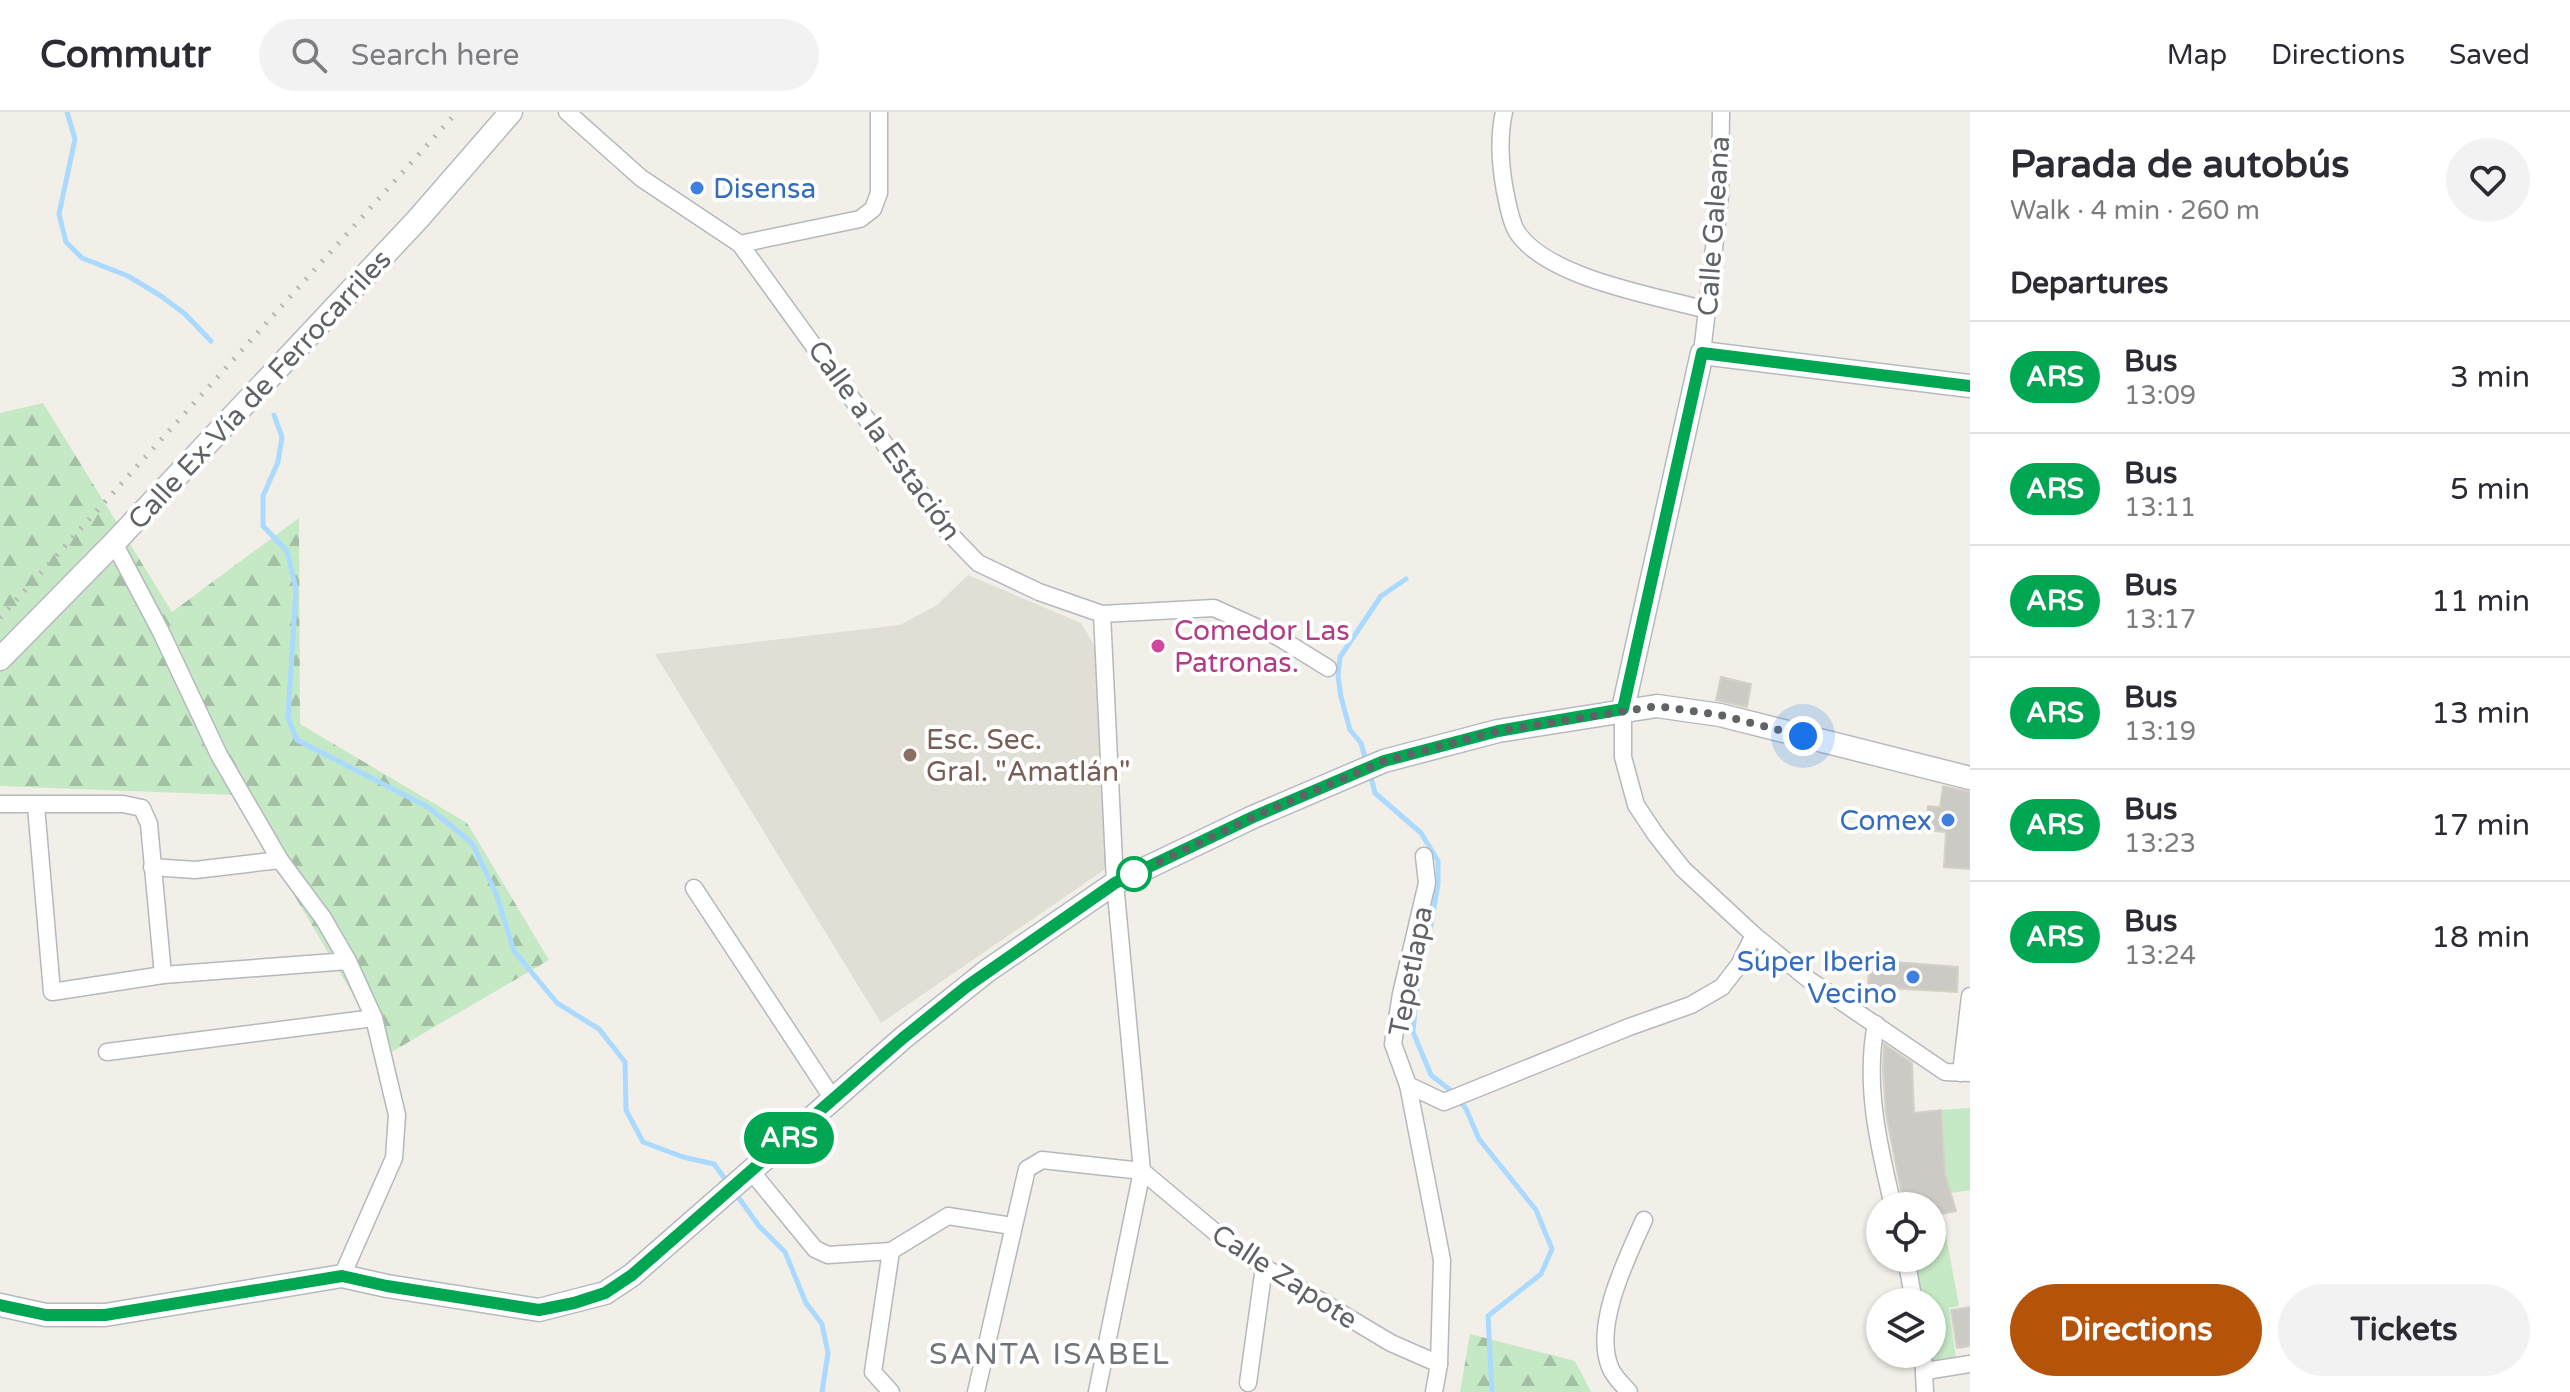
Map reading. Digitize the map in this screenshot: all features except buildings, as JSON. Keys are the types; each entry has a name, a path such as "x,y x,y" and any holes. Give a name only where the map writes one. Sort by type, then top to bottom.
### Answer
{"main road":[{"name":"Calle Ex-Vía de Ferrocarriles","path":"0,659 114,543 418,219 511,112"},
{"path":"1702,353 1970,386"},
{"name":"Calle Galeana","path":"1623,709 1702,353"},
{"path":"0,1306 46,1315 105,1315 342,1276 539,1310 605,1293 632,1275 833,1099 987,971 1115,883 1253,817 1384,761 1498,731 1657,706 1720,715 1970,778"}],"street":[{"name":"Calle a la Estación","path":"567,112 641,178 740,244 949,533 978,563 1039,592 1102,614"},
{"path":"740,244 860,219 873,209 879,193 879,112"},
{"path":"1504,112 1500,130 1500,167 1508,204 1516,231 1535,252 1563,268 1618,287 1707,310"},
{"name":"Calle Galeana","path":"1702,353 1720,196 1721,112"},
{"path":"114,543 161,632 219,755 280,860 323,918 348,961 374,1018 397,1115 394,1158 342,1276"},
{"path":"1097,1392 1142,1171 1115,883 1102,614 1214,608 1278,637 1328,668"},
{"name":"Calle Galeana","path":"1623,709 1623,757 1636,805 1683,869 1754,935 1808,979 1945,1072 1966,1073"},
{"path":"0,804 123,804 142,808 149,824 163,975"},
{"path":"36,806 52,992 163,975 348,961"},
{"name":"Tepetlapa","path":"1424,856 1427,883 1401,994 1393,1044 1408,1085 1442,1260 1439,1364 1434,1392"},
{"path":"152,867 195,870 280,860"},
{"path":"694,888 833,1099"},
{"path":"1408,1085 1444,1102 1691,1005 1722,987 1739,965 1754,935"},
{"path":"1966,1073 1970,996"},
{"path":"107,1052 374,1018"},
{"path":"1876,1024 1871,1048 1871,1080 1880,1154 1890,1192"},
{"path":"976,1392 1027,1169 1042,1160 1142,1171"},
{"name":"Calle Zapote","path":"1142,1171 1221,1237 1264,1267 1391,1343 1439,1364"},
{"path":"746,1175 815,1249 828,1255 891,1251 948,1216 1012,1226"},
{"path":"1629,1392 1610,1368 1605,1329 1616,1283 1644,1220"},
{"path":"891,1251 873,1358 873,1372 891,1392"},
{"path":"1248,1383 1264,1267"},
{"path":"1946,1363 1970,1364"},
{"path":"1924,1368 1925,1392"}],"shaded area":[{"name":"Esc. Sec. Gral. \"Amatlán\"","path":"968,575 1081,623 1097,650 1108,857 1104,870 881,1023 655,654 900,625 937,605"}],"green space":[{"path":"43,403 172,612 299,518 300,724 467,823 549,960 388,1054 235,795 0,786 0,413"},
{"path":"1970,1108 1970,1190 1951,1193 1943,1161 1941,1110"},
{"path":"1946,1236 1959,1306 1949,1308 1956,1359 1946,1361 1946,1288 1916,1288 1912,1272 1946,1272"},
{"path":"1470,1334 1575,1361 1591,1392 1460,1392"}],"waterway":[{"path":"67,112 75,139 59,214 66,242 82,258 128,276 161,296 185,314 211,341"},
{"path":"274,415 282,437 278,462 263,496 263,526 287,551 296,589 288,718 297,740 428,807 472,843 496,893 514,951 557,1003 599,1029 625,1062 626,1110 643,1142 683,1157 714,1164 728,1183"},
{"path":"1366,761 1361,743 1350,730 1341,697 1338,676 1340,657 1381,596 1406,579"},
{"path":"1370,774 1375,793 1421,833 1438,861 1438,884 1431,925 1419,967 1413,1032 1431,1075 1454,1093"},
{"path":"1460,1101 1479,1139 1536,1210 1552,1249 1541,1274 1488,1316 1492,1392"},
{"path":"736,1194 759,1226 785,1252 806,1303 822,1324 828,1353 822,1392"}],"railway":[{"path":"0,618 457,112"}],"bus line":[{"name":"ARS","path":"0,1305 46,1315 105,1315 342,1276 539,1310 605,1293 632,1275 903,1038 987,971 1115,883 1253,817 1384,761 1498,731 1623,709 1702,353 1970,386"}],"place":[{"name":"Disensa","path":"697,188"},
{"name":"Comedor Las Patronas.","path":"1158,646"},
{"name":"Esc. Sec. Gral. \"Amatlán\"","path":"910,755"},
{"name":"Comex","path":"1948,820"},
{"name":"Súper Iberia Vecino","path":"1913,977"}],"district":[{"name":"SANTA ISABEL","path":"1050,1354"}],"route":[{"path":"1134,874 1253,817 1384,761 1498,731 1657,706 1720,715 1803,736"}]}
